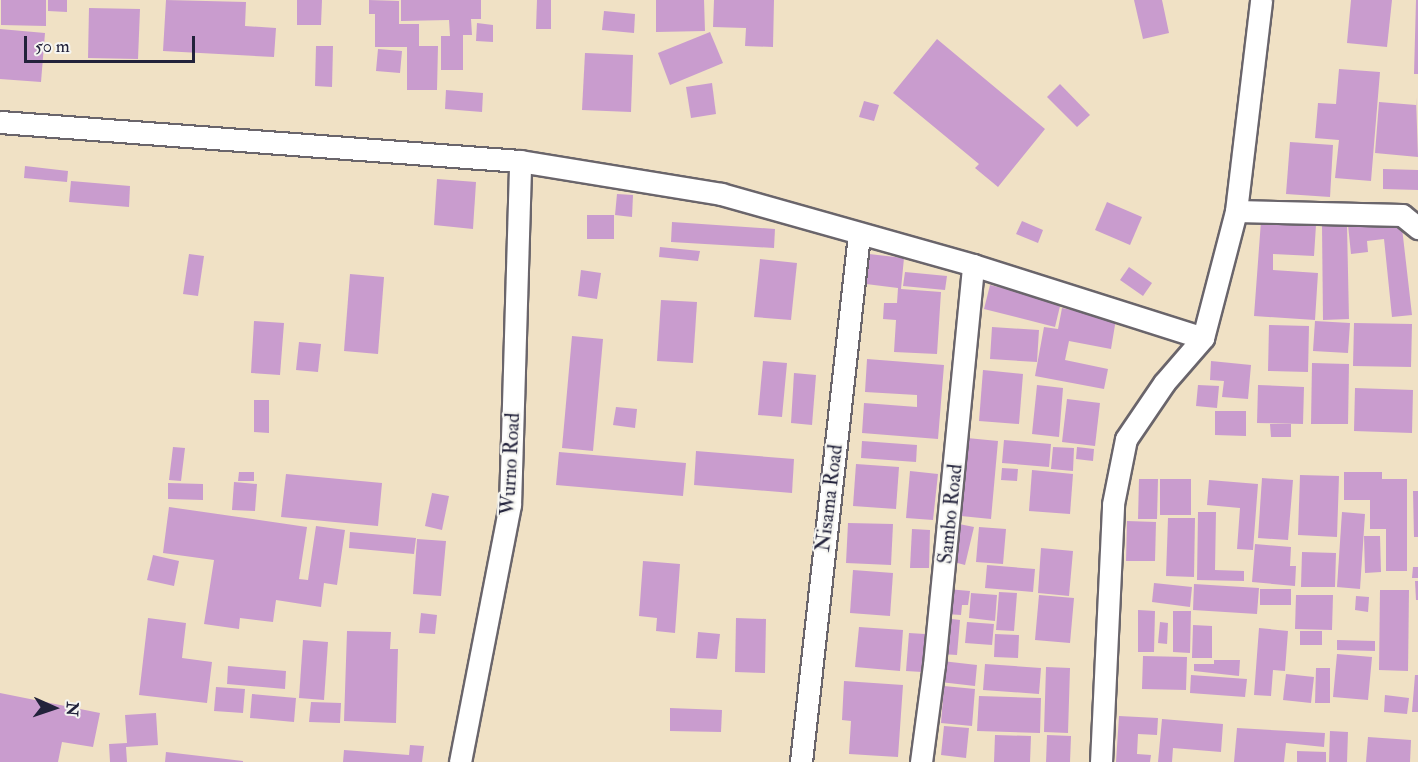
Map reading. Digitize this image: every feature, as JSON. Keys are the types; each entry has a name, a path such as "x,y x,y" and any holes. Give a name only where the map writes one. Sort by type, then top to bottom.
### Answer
{"street":[{"path":"1101,762 1113,504 1126,439 1164,383 1203,338 1236,211 1261,0"},
{"path":"0,122 520,161 721,194 973,265 1203,338"},
{"name":"Wurno Road","path":"460,762 510,505 520,161"},
{"path":"1236,211 1402,215 1418,225"},
{"name":"Nisama Road","path":"801,762 860,234"},
{"name":"Sambo Road","path":"921,762 935,653 973,265"}],"building":[{"path":"1,0 46,0 46,26 1,25"},
{"path":"48,0 67,0 67,12 48,11"},
{"path":"166,0 246,2 245,26 276,28 274,57 163,51"},
{"path":"297,0 322,0 321,25 297,25"},
{"path":"369,0 399,1 399,24 419,24 419,46 438,46 437,90 407,90 407,47 375,47 375,14 369,14"},
{"path":"401,0 481,0 481,19 471,19 472,35 463,35 463,70 441,70 441,36 450,36 449,20 401,21"},
{"path":"537,0 551,0 551,29 536,29"},
{"path":"656,0 704,0 705,31 656,32"},
{"path":"714,0 774,0 773,47 745,46 746,28 713,27"},
{"path":"1134,0 1162,0 1169,33 1143,39"},
{"path":"1351,0 1392,0 1387,47 1347,43"},
{"path":"1416,0 1418,0 1418,74 1414,74"},
{"path":"89,8 140,9 138,59 88,58"},
{"path":"604,11 635,14 634,33 602,30"},
{"path":"477,23 493,25 493,42 476,41"},
{"path":"0,29 45,33 41,82 0,79"},
{"path":"710,32 723,63 670,85 658,53"},
{"path":"937,39 1045,129 998,187 975,168 979,164 893,93"},
{"path":"316,46 333,46 332,87 315,86"},
{"path":"378,49 402,51 400,73 376,71"},
{"path":"585,53 633,55 631,112 582,110"},
{"path":"1339,69 1380,72 1371,181 1335,178 1339,140 1315,138 1318,103 1336,104"},
{"path":"712,83 716,114 691,118 686,87"},
{"path":"1060,84 1090,115 1077,127 1047,97"},
{"path":"446,90 483,93 482,112 445,109"},
{"path":"1416,97 1418,157 1375,153 1379,102 1416,105"},
{"path":"864,101 879,105 874,121 859,117"},
{"path":"1290,142 1333,145 1330,197 1286,194"},
{"path":"25,166 68,171 67,182 24,178"},
{"path":"1383,169 1418,170 1418,190 1383,189"},
{"path":"437,179 476,182 473,229 434,225"},
{"path":"71,181 130,186 129,207 69,202"},
{"path":"617,194 633,195 632,217 615,215"},
{"path":"1107,202 1142,217 1130,245 1095,230"},
{"path":"587,215 614,215 614,239 587,239"},
{"path":"1401,219 1412,315 1392,317 1384,239 1367,241 1368,252 1351,254 1348,225"},
{"path":"1022,221 1043,230 1038,243 1016,234"},
{"path":"1261,221 1316,225 1314,256 1273,254 1273,270 1318,273 1315,320 1254,316"},
{"path":"672,222 775,229 774,248 671,242"},
{"path":"1347,225 1349,319 1323,320 1322,226"},
{"path":"660,247 700,251 698,261 659,257"},
{"path":"189,254 204,256 198,296 183,294"},
{"path":"869,254 904,258 901,289 941,292 937,354 894,352 896,320 883,319 884,303 897,303 898,288 866,284"},
{"path":"760,259 797,263 791,320 754,317"},
{"path":"1129,267 1152,283 1143,296 1120,280"},
{"path":"581,270 601,273 597,299 578,296"},
{"path":"905,272 947,276 945,290 903,286"},
{"path":"350,274 384,277 378,354 344,351"},
{"path":"990,285 1061,302 1055,327 984,309"},
{"path":"661,300 697,302 693,363 657,361"},
{"path":"1062,308 1116,319 1111,349 1069,341 1065,360 1108,369 1104,389 1035,376 1044,327 1058,329"},
{"path":"254,321 284,323 280,375 251,373"},
{"path":"1315,321 1350,323 1348,353 1313,351"},
{"path":"1354,323 1412,324 1411,367 1353,366"},
{"path":"1269,325 1309,326 1308,372 1268,371"},
{"path":"992,327 1039,330 1037,362 990,359"},
{"path":"572,336 603,339 593,451 562,448"},
{"path":"299,342 321,344 318,372 296,370"},
{"path":"867,359 944,365 938,439 862,433 864,403 917,407 917,395 865,392"},
{"path":"763,361 787,363 782,417 758,415"},
{"path":"1211,361 1251,365 1248,399 1222,397 1224,381 1210,380"},
{"path":"1312,363 1349,364 1348,424 1311,424"},
{"path":"983,370 1023,374 1019,424 979,421"},
{"path":"794,373 816,375 812,425 791,423"},
{"path":"1037,385 1063,388 1059,437 1032,434"},
{"path":"1198,385 1219,386 1217,408 1196,406"},
{"path":"1258,385 1304,387 1303,424 1257,423"},
{"path":"1355,388 1413,390 1412,433 1354,431"},
{"path":"1067,399 1100,403 1095,446 1062,442"},
{"path":"254,400 269,400 269,433 254,432"},
{"path":"616,407 637,409 635,428 613,425"},
{"path":"1215,411 1246,411 1246,436 1215,435"},
{"path":"1270,424 1291,424 1291,437 1271,437"},
{"path":"967,438 998,441 991,519 961,516"},
{"path":"1004,440 1051,444 1049,467 1002,463"},
{"path":"862,441 917,445 916,462 861,458"},
{"path":"173,447 185,448 181,481 169,480"},
{"path":"1053,447 1074,448 1073,471 1051,469"},
{"path":"1077,447 1094,449 1093,461 1076,459"},
{"path":"696,451 794,459 792,493 694,485"},
{"path":"559,452 686,463 683,496 556,485"},
{"path":"856,464 899,467 896,509 853,506"},
{"path":"1002,468 1018,469 1017,481 1001,480"},
{"path":"1032,470 1073,474 1070,514 1029,511"},
{"path":"910,471 938,474 933,520 906,518"},
{"path":"239,472 254,472 254,481 238,481"},
{"path":"1344,472 1382,472 1382,479 1407,479 1407,571 1386,571 1386,529 1370,529 1370,500 1344,500"},
{"path":"286,474 382,483 378,526 281,517"},
{"path":"1300,475 1339,476 1337,537 1298,535"},
{"path":"1262,478 1293,480 1288,540 1258,538"},
{"path":"1139,479 1158,479 1157,519 1138,519"},
{"path":"1160,479 1191,479 1191,515 1160,515"},
{"path":"1209,480 1258,484 1253,550 1237,549 1240,508 1207,505"},
{"path":"234,482 257,484 255,511 232,510"},
{"path":"168,483 203,484 203,500 168,499"},
{"path":"1413,491 1418,491 1418,537 1414,537"},
{"path":"432,493 449,496 442,530 425,526"},
{"path":"169,507 307,527 299,579 308,580 316,526 345,530 337,585 324,583 321,607 276,600 273,622 240,618 239,629 204,624 214,560 163,553"},
{"path":"1198,512 1216,512 1215,570 1244,571 1244,581 1197,580"},
{"path":"1342,512 1365,514 1360,589 1337,587"},
{"path":"1168,518 1195,518 1194,577 1166,576"},
{"path":"1127,521 1156,522 1155,561 1126,561"},
{"path":"848,523 893,524 891,565 846,563"},
{"path":"959,524 974,527 965,565 950,561"},
{"path":"979,527 1006,529 1003,564 976,562"},
{"path":"912,529 930,530 929,568 910,568"},
{"path":"350,532 416,538 414,554 349,548"},
{"path":"1364,536 1380,536 1381,572 1365,573"},
{"path":"417,539 446,541 441,596 413,594"},
{"path":"1255,544 1291,547 1290,566 1296,566 1295,586 1252,582"},
{"path":"1041,548 1073,551 1069,596 1038,593"},
{"path":"1302,552 1336,553 1335,587 1301,587"},
{"path":"153,555 179,561 174,586 147,580"},
{"path":"643,561 680,564 675,633 656,631 657,618 639,616"},
{"path":"987,565 1035,569 1033,592 985,588"},
{"path":"1413,567 1418,567 1418,578 1412,578"},
{"path":"853,570 893,573 890,616 850,613"},
{"path":"1415,581 1418,581 1418,600 1416,600"},
{"path":"1154,583 1192,587 1190,607 1152,602"},
{"path":"1194,584 1259,588 1257,614 1193,610"},
{"path":"947,589 970,591 968,605 962,605 961,615 945,614"},
{"path":"1260,589 1291,589 1291,605 1260,605"},
{"path":"1380,590 1409,590 1408,671 1379,670"},
{"path":"999,592 1017,593 1014,631 996,630"},
{"path":"971,593 997,595 995,621 969,618"},
{"path":"1039,595 1074,598 1070,643 1035,640"},
{"path":"1296,595 1333,595 1332,630 1295,629"},
{"path":"1356,596 1369,597 1368,612 1355,610"},
{"path":"1138,610 1155,611 1154,652 1138,652"},
{"path":"1173,611 1191,611 1190,653 1173,652"},
{"path":"421,613 437,615 435,634 419,633"},
{"path":"148,618 186,623 182,658 212,662 207,703 139,695"},
{"path":"736,618 766,619 765,673 735,672"},
{"path":"944,618 960,620 957,655 941,654"},
{"path":"967,622 994,624 992,645 965,643"},
{"path":"1160,622 1168,623 1167,644 1158,643"},
{"path":"1193,625 1212,626 1212,658 1192,658"},
{"path":"859,627 903,630 900,671 855,667"},
{"path":"1259,628 1288,631 1285,671 1273,670 1271,696 1254,695"},
{"path":"347,631 391,632 390,649 398,649 396,723 344,721"},
{"path":"1300,631 1322,631 1322,645 1300,645"},
{"path":"698,632 720,634 717,659 696,658"},
{"path":"909,633 925,634 922,672 906,671"},
{"path":"995,634 1019,635 1018,658 994,657"},
{"path":"303,640 328,642 324,700 299,698"},
{"path":"1337,640 1375,641 1375,651 1337,650"},
{"path":"1337,654 1372,657 1368,700 1333,697"},
{"path":"1143,656 1187,657 1186,690 1142,689"},
{"path":"1214,660 1240,660 1239,676 1194,671 1194,664 1214,664"},
{"path":"942,661 977,665 975,686 940,682"},
{"path":"985,664 1041,668 1039,694 983,690"},
{"path":"228,666 286,671 285,689 227,684"},
{"path":"1046,667 1070,668 1068,733 1044,732"},
{"path":"1316,668 1330,668 1330,703 1315,703"},
{"path":"1286,674 1314,677 1311,703 1283,700"},
{"path":"1191,675 1247,679 1245,697 1190,693"},
{"path":"1415,675 1418,675 1418,712 1412,712"},
{"path":"844,681 903,685 898,757 849,754 851,721 842,720"},
{"path":"944,686 975,689 972,726 941,723"},
{"path":"216,687 245,689 243,713 214,711"},
{"path":"0,693 100,713 93,747 62,742 58,762 0,762"},
{"path":"252,694 296,698 294,722 250,718"},
{"path":"1385,695 1409,698 1407,714 1384,712"},
{"path":"979,696 1041,698 1040,733 977,731"},
{"path":"311,702 341,703 340,723 309,722"},
{"path":"670,708 722,710 721,732 670,731"},
{"path":"156,713 158,745 126,747 127,762 110,762 109,744 127,743 125,715"},
{"path":"1119,716 1158,718 1157,735 1138,734 1137,754 1151,755 1150,762 1116,762"},
{"path":"1162,719 1223,724 1221,752 1173,748 1172,762 1158,762"},
{"path":"944,726 969,728 966,758 941,755"},
{"path":"1237,728 1325,733 1324,747 1286,743 1284,762 1234,762"},
{"path":"1330,731 1348,732 1347,762 1329,762"},
{"path":"995,735 1031,736 1030,762 994,762"},
{"path":"1047,735 1071,736 1070,762 1046,762"},
{"path":"1368,737 1411,740 1410,762 1366,762"},
{"path":"410,745 424,746 422,762 343,762 344,750 409,755"},
{"path":"1297,751 1326,752 1326,762 1297,762"},
{"path":"166,752 243,761 243,762 165,762"}]}
